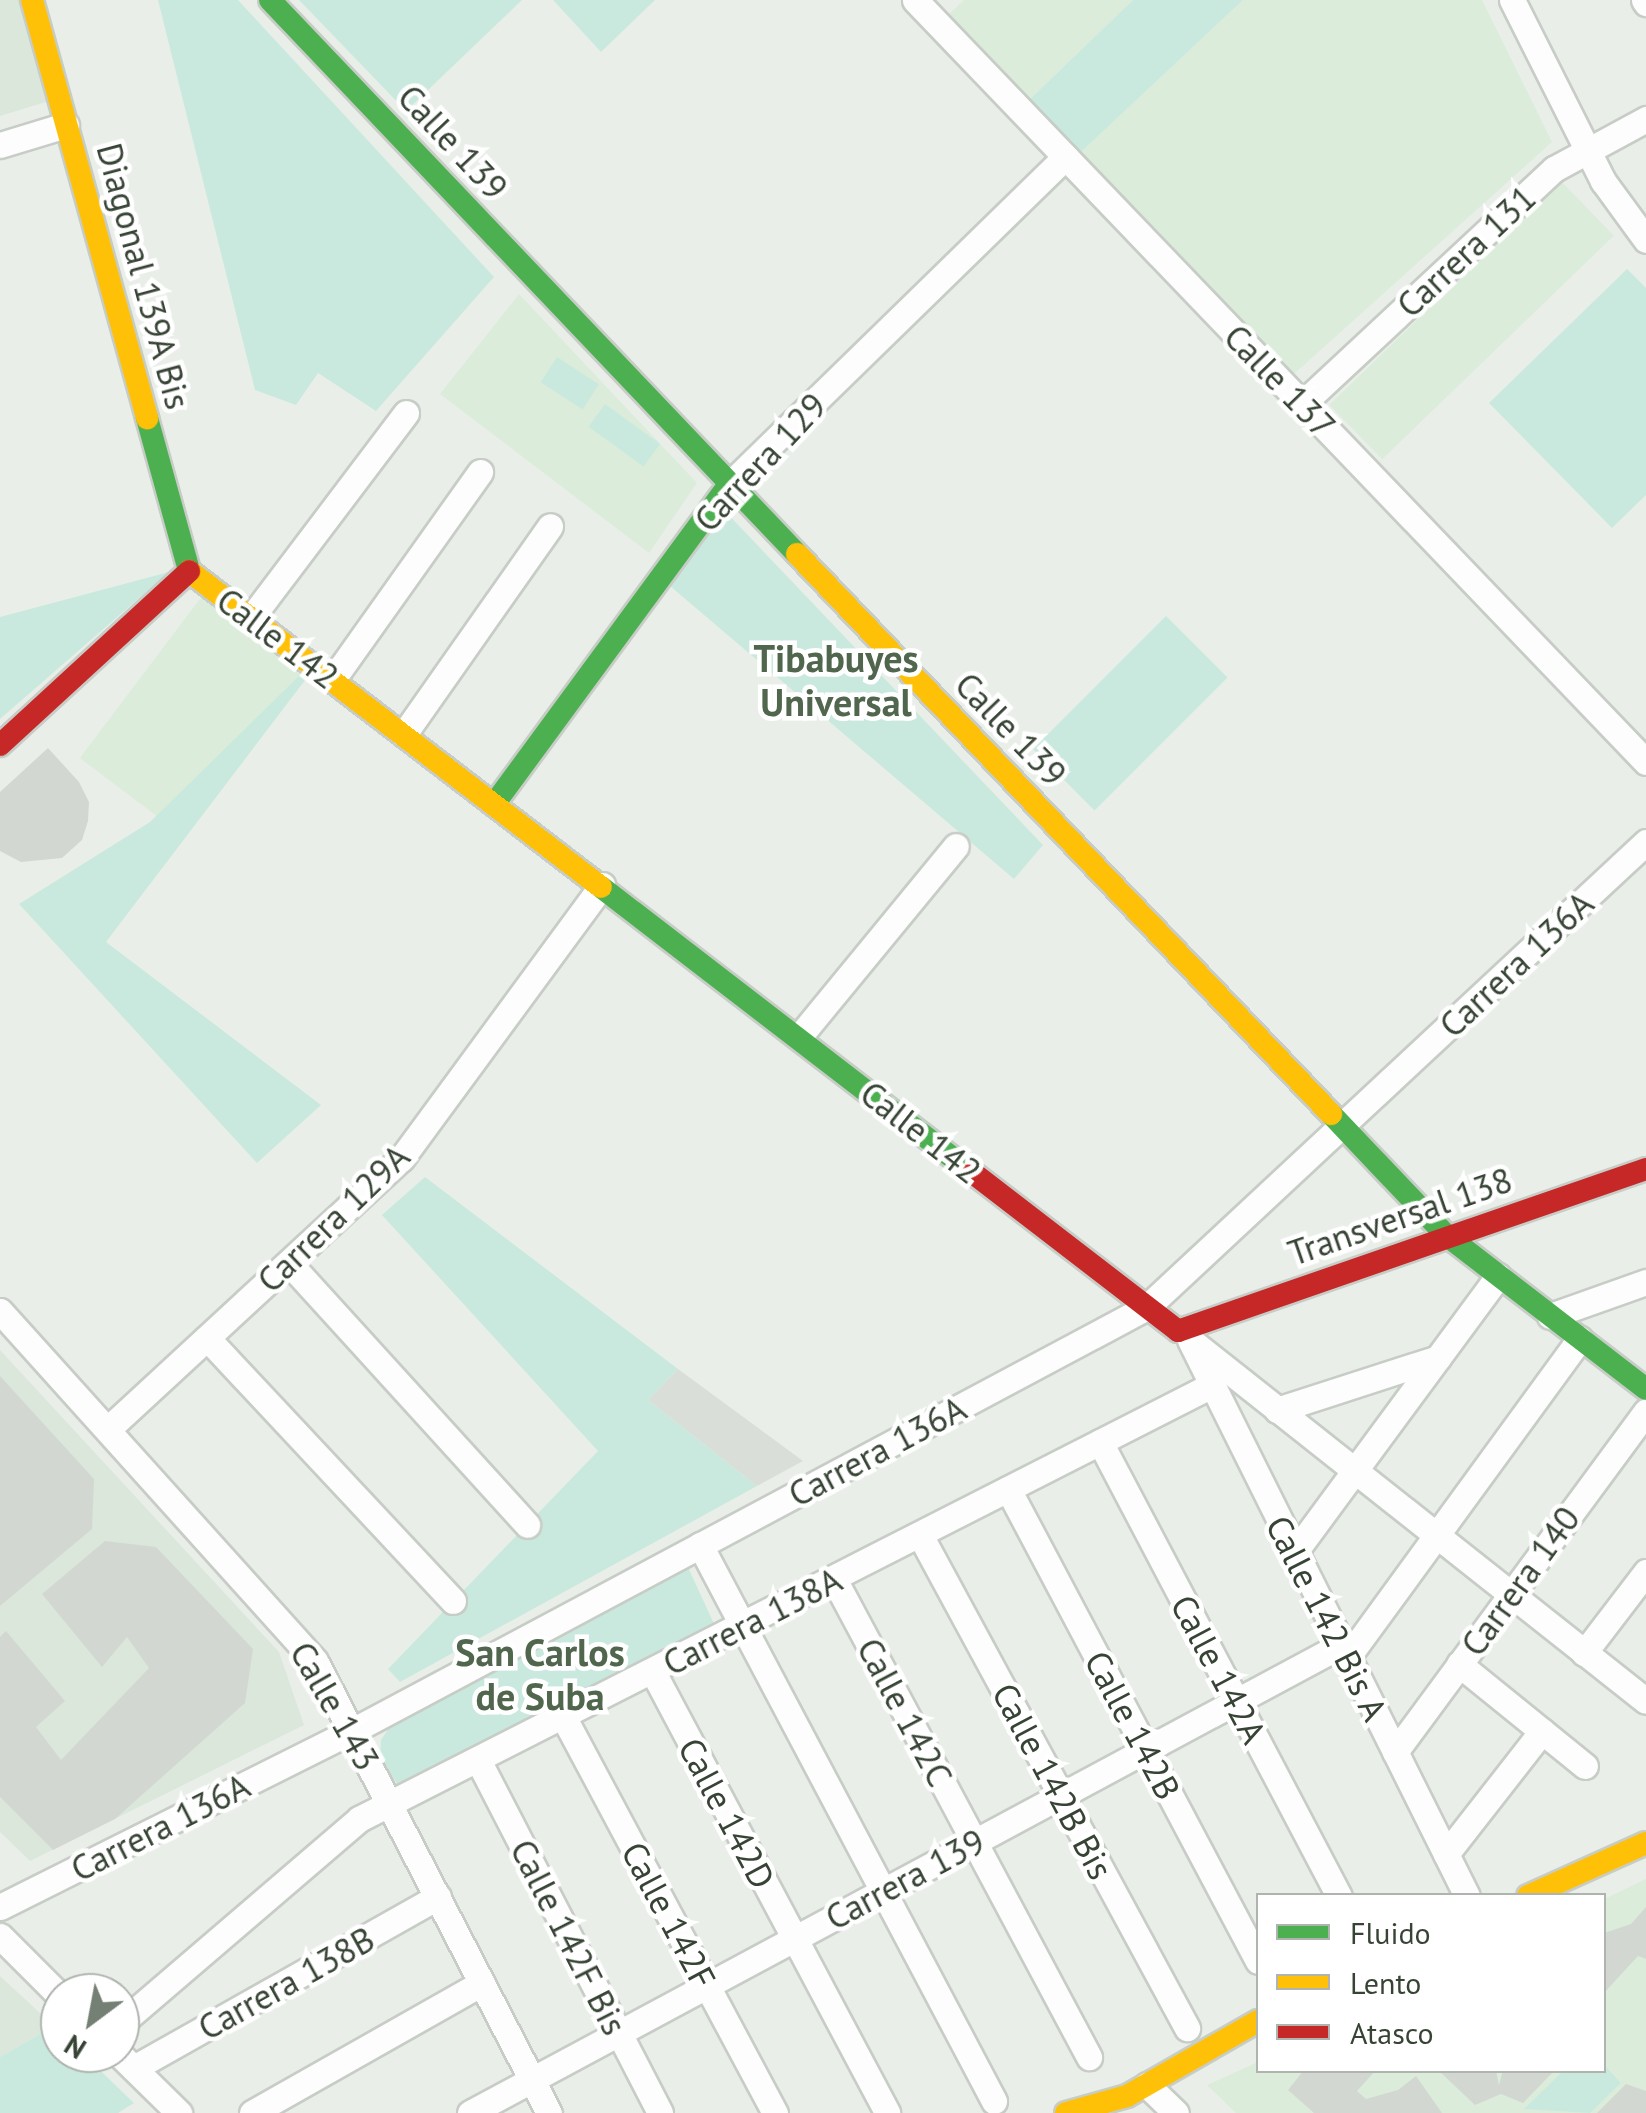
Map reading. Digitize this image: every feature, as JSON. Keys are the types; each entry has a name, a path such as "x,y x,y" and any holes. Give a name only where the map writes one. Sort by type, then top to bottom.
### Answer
{"street":[{"name":"Diagonal 139A Bis","path":"32,0 189,571"},
{"name":"Calle 139","path":"270,0 1446,1236 1646,1389"},
{"name":"Calle 137","path":"914,0 1646,762"},
{"path":"1512,0 1588,150 1646,238"},
{"name":"Carrera 131","path":"1302,404 1554,170 1646,119"},
{"path":"0,145 66,125"},
{"name":"Carrera 129","path":"496,803 729,485 1065,157"},
{"path":"252,618 406,414"},
{"path":"332,680 480,472"},
{"path":"404,734 550,526"},
{"path":"0,745 189,571"},
{"name":"Calle 142","path":"189,571 799,1037 1646,1701"},
{"name":"Carrera 136A","path":"6,1896 352,1730 1147,1307 1646,842"},
{"path":"799,1037 956,846"},
{"name":"Carrera 129A","path":"108,1430 401,1159 602,885"},
{"name":"Transversal 138","path":"1184,1336 1446,1236 1646,1170"},
{"path":"288,1263 527,1525"},
{"path":"1294,1553 1498,1276"},
{"path":"1550,1316 1646,1282"},
{"name":"Calle 143","path":"0,1311 291,1628 352,1730 549,2113"},
{"name":"Calle 142 Bis A","path":"1184,1336 1466,1893"},
{"path":"207,1338 453,1602"},
{"name":"Carrera 139","path":"470,2113 1236,1700 1344,1652 1437,1536 1580,1339"},
{"path":"1278,1410 1438,1358"},
{"name":"Carrera 138A","path":"140,2006 298,1867 389,1802 564,1718 1210,1386"},
{"name":"Carrera 140","path":"1394,1752 1646,1411"},
{"name":"Calle 142A","path":"1100,1442 1337,1893"},
{"name":"Calle 142B","path":"1008,1490 1256,1956"},
{"name":"Calle 142B Bis","path":"920,1534 1186,2028"},
{"path":"700,1545 994,2101"},
{"path":"1584,1653 1646,1572"},
{"name":"Calle 142C","path":"834,1579 1089,2057"},
{"path":"1459,1664 1585,1766"},
{"name":"Calle 142D","path":"652,1672 887,2113"},
{"name":"Calle 142F","path":"564,1718 774,2113"},
{"path":"1446,1854 1542,1731"},
{"name":"Calle 142F Bis","path":"478,1760 660,2113"},
{"path":"1535,1893 1646,1843"},
{"name":"Carrera 138B","path":"140,2054 438,1897"},
{"path":"0,1936 40,1976"},
{"path":"252,2113 482,1983"},
{"path":"1066,2113 1148,2085 1256,2023"},
{"path":"138,2073 179,2113"},
{"path":"1148,2085 1176,2113"}],"shaded area":[{"path":"0,0 22,0 49,101 0,116"},
{"path":"158,0 238,0 494,277 376,411 318,373 296,405 255,390"},
{"path":"299,0 522,0 406,111"},
{"path":"553,0 655,0 601,52"},
{"path":"964,0 1133,0 1030,99 949,14"},
{"path":"1133,0 1243,0 1081,152 1030,99"},
{"path":"1243,0 1482,0 1552,142 1294,374 1081,152"},
{"path":"1561,181 1614,236 1382,459 1329,405"},
{"path":"1627,269 1646,288 1646,495 1612,528 1489,403"},
{"path":"519,294 697,483 649,553 440,394"},
{"path":"557,357 599,384 583,409 541,382"},
{"path":"605,404 660,444 644,467 589,427"},
{"path":"722,508 1043,845 1014,879 670,586"},
{"path":"169,572 0,719 0,617"},
{"path":"202,596 303,672 180,834 80,758"},
{"path":"1166,616 1228,678 1095,810 1033,749"},
{"path":"303,672 309,675 106,942 321,1105 257,1163 19,904 150,822"},
{"path":"425,1177 678,1369 648,1400 757,1486 400,1682 388,1669 598,1451 382,1215"},
{"path":"0,1350 279,1652 304,1725 30,1861 0,1832"},
{"path":"678,1369 803,1461 757,1486 648,1400"},
{"path":"687,1565 715,1626 397,1784 380,1758 381,1740 393,1722"},
{"path":"1646,1879 1646,2113 1236,2113 1207,2085 1256,2063 1256,2073 1606,2073 1606,1898"},
{"path":"0,1976 40,2013 40,2034 0,2057"},
{"path":"40,2034 40,2073 103,2073 134,2103 118,2113 0,2113 0,2057"},
{"path":"1606,2067 1621,2083 1590,2113 1524,2109 1561,2073 1606,2073"}],"building":[{"path":"48,748 79,782 89,802 88,821 82,840 62,858 21,862 0,851 0,792"},
{"path":"0,1376 94,1479 92,1529 0,1606"},
{"path":"105,1541 156,1547 253,1649 245,1703 115,1819 53,1850 0,1797 0,1637 6,1631 65,1701 36,1727 61,1760 149,1668 127,1637 102,1667 42,1594"},
{"path":"1646,1907 1646,1959 1638,1956 1606,1991 1606,1932 1631,1924"},
{"path":"1302,2073 1373,2073 1357,2091 1366,2099 1398,2090 1416,2076 1442,2113 1314,2113 1288,2090"},
{"path":"1441,2073 1497,2073 1499,2085 1502,2073 1552,2073 1523,2103 1501,2094 1475,2105"},
{"path":"1626,2084 1646,2091 1646,2113 1597,2113"}],"traffic: fast":[{"path":"270,0 797,554"},
{"path":"147,418 189,571"},
{"path":"495,803 729,485"},
{"path":"601,887 973,1173"},
{"path":"1331,1114 1446,1235 1646,1389"}],"traffic: slow":[{"path":"32,0 147,418"},
{"path":"797,554 1331,1114"},
{"path":"189,571 601,887"},
{"path":"1535,1893 1646,1843"},
{"path":"1066,2113 1127,2096 1256,2022"}],"traffic: jam":[{"path":"0,745 189,571"},
{"path":"973,1173 1178,1331 1646,1169"}],"district":[{"name":"Tibabuyes Universal","path":"836,680"},
{"name":"San Carlos de Suba","path":"540,1674"}]}
